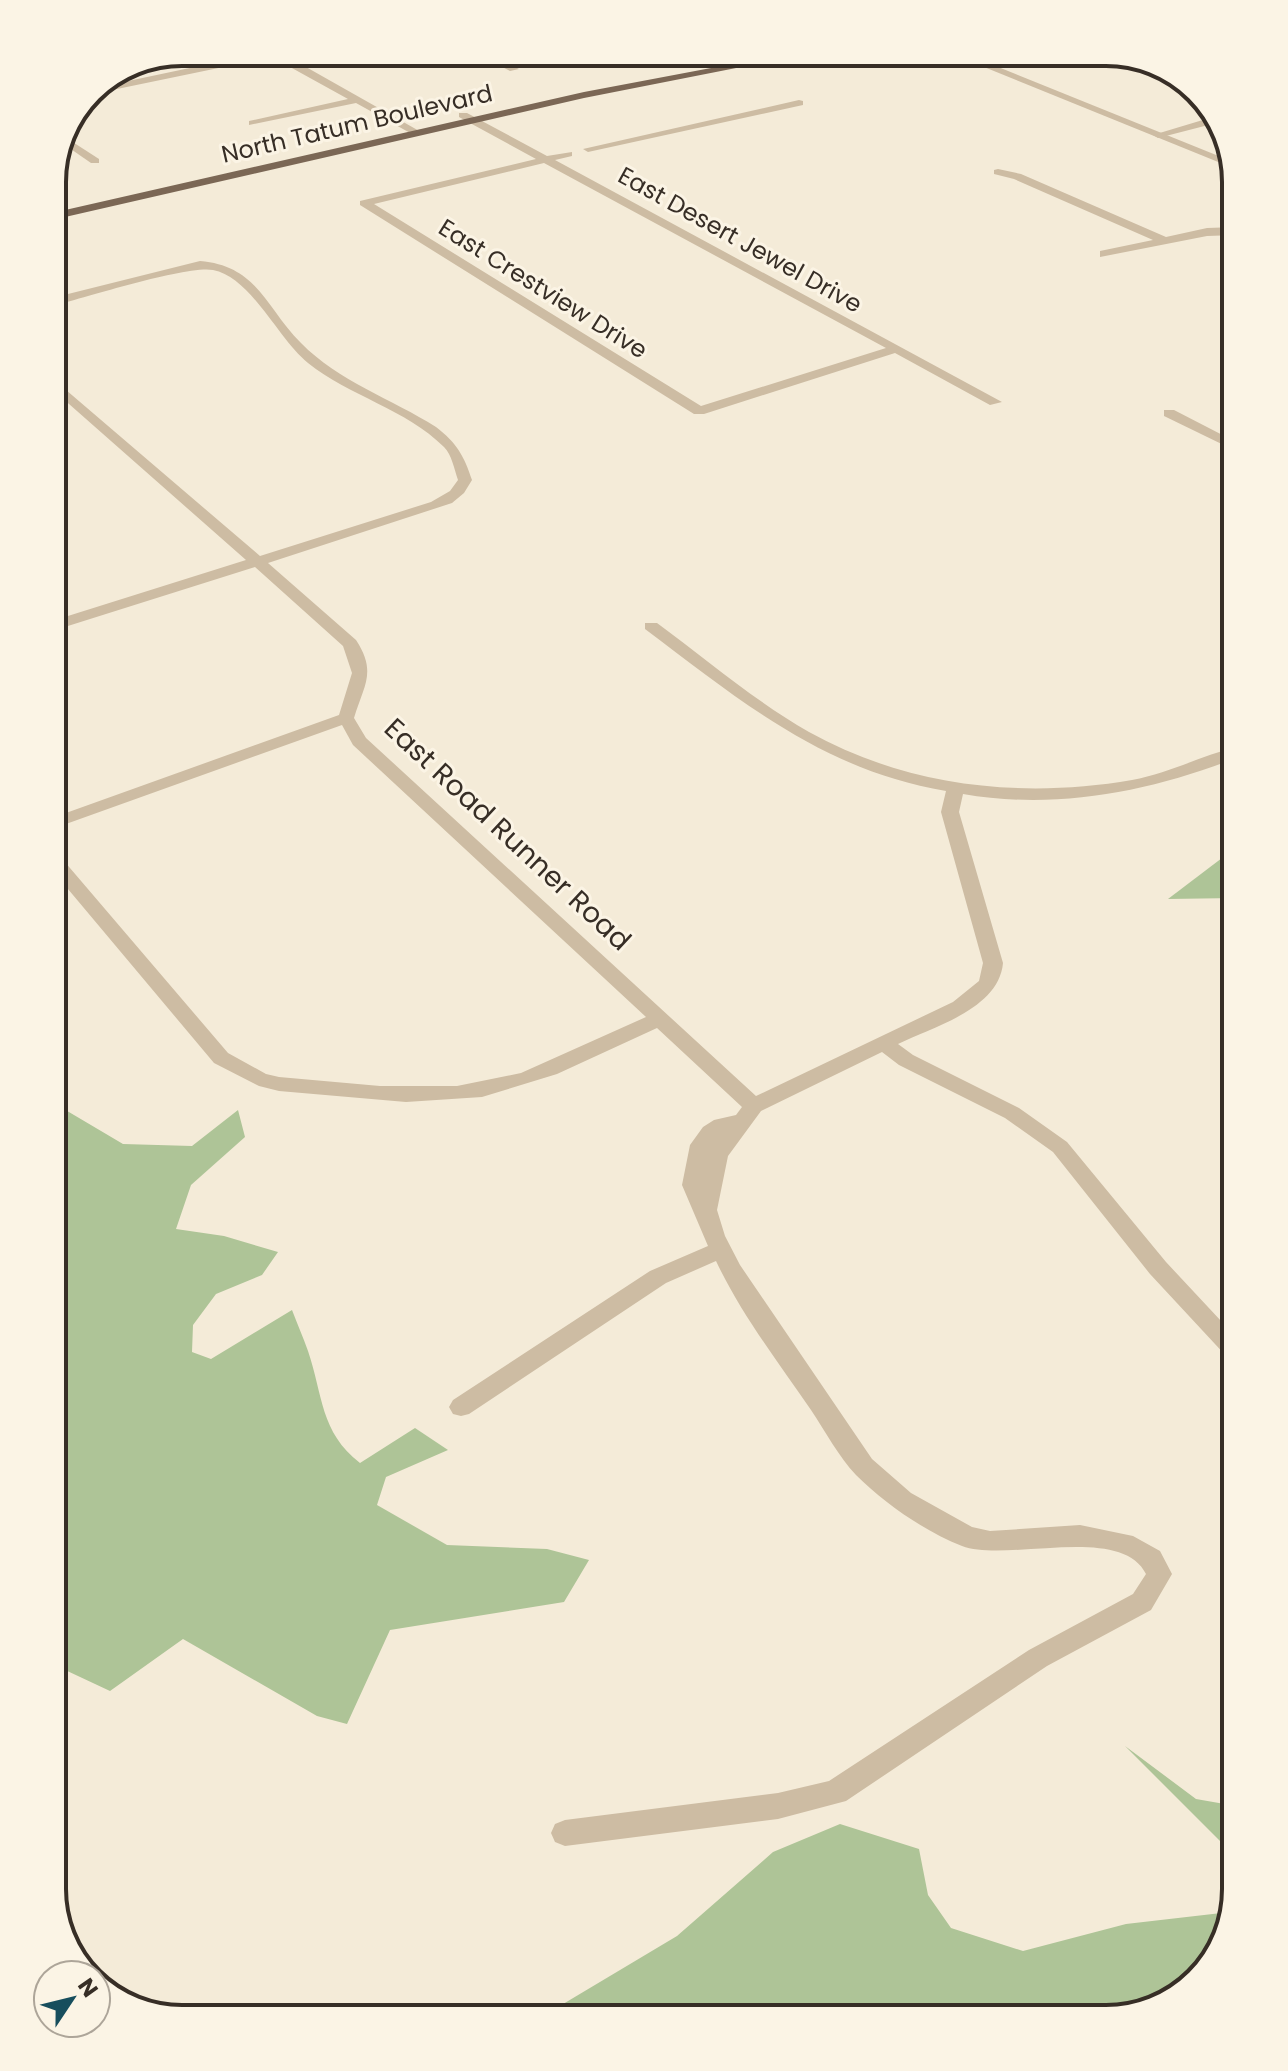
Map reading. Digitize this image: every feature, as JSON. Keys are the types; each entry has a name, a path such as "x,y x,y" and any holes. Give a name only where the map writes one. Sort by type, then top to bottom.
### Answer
{"main road":[{"name":"North Tatum Boulevard","path":"66,208 699,66"},
{"name":"North Tatum Boulevard","path":"468,118 731,66"},
{"name":"North Tatum Boulevard","path":"66,214 405,132"}],"street":[{"path":"115,87 214,66"},
{"path":"279,66 344,103 405,132"},
{"path":"298,66 405,132"},
{"path":"508,66 514,69"},
{"path":"987,66 1220,160"},
{"path":"253,123 357,100"},
{"path":"546,159 568,154 566,151 570,148 588,149 799,103"},
{"name":"East Desert Jewel Drive","path":"468,118 995,402"},
{"path":"1158,135 1206,122"},
{"path":"72,146 95,161"},
{"name":"East Crestview Drive","path":"546,159 364,203 699,411 896,349"},
{"path":"998,172 1017,176 1163,240"},
{"path":"1104,254 1163,240 1222,231"},
{"path":"66,299 212,265 237,276 260,295 278,328 309,358 449,444 457,455 465,480 460,490 442,503 66,622"},
{"name":"East Road Runner Road","path":"66,394 350,643 360,662 360,679 346,718 359,741 659,1019 747,1114"},
{"path":"1169,413 1222,440"},
{"path":"651,626 783,723 826,748 865,764 955,788 1013,793 1105,789 1181,775 1222,758"},
{"path":"66,819 346,718"},
{"path":"565,1833 778,1806 836,1792 1038,1658 1142,1602 1159,1574 1151,1558 1133,1546 1080,1535 990,1541 967,1537 902,1500 863,1466 841,1438 763,1321 721,1250 706,1210 718,1155 747,1114 960,1006 986,988 992,976 993,963 950,812 955,788"},
{"path":"66,875 221,1058 259,1079 279,1084 432,1094 483,1090 532,1077 659,1019"},
{"path":"884,1044 906,1060 1012,1113 1060,1147 1167,1279 1222,1337"},
{"path":"461,1407 658,1277 721,1250"}],"green space":[{"path":"1222,858 1222,898 1168,899"},
{"path":"66,1110 123,1144 192,1146 238,1110 245,1137 191,1185 176,1229 224,1236 278,1252 262,1275 216,1294 193,1325 192,1352 211,1359 292,1310 308,1351 330,1426 337,1439 360,1463 415,1428 448,1450 386,1477 377,1505 447,1545 547,1549 589,1560 564,1602 390,1630 347,1724 317,1716 183,1639 110,1691 66,1670"},
{"path":"1125,1746 1196,1799 1222,1804 1222,1843"},
{"path":"840,1824 919,1849 928,1895 951,1928 1023,1951 1126,1924 1219,1913 1207,1947 1188,1971 1158,1993 1129,2003 561,2005 677,1936 773,1852"}]}
